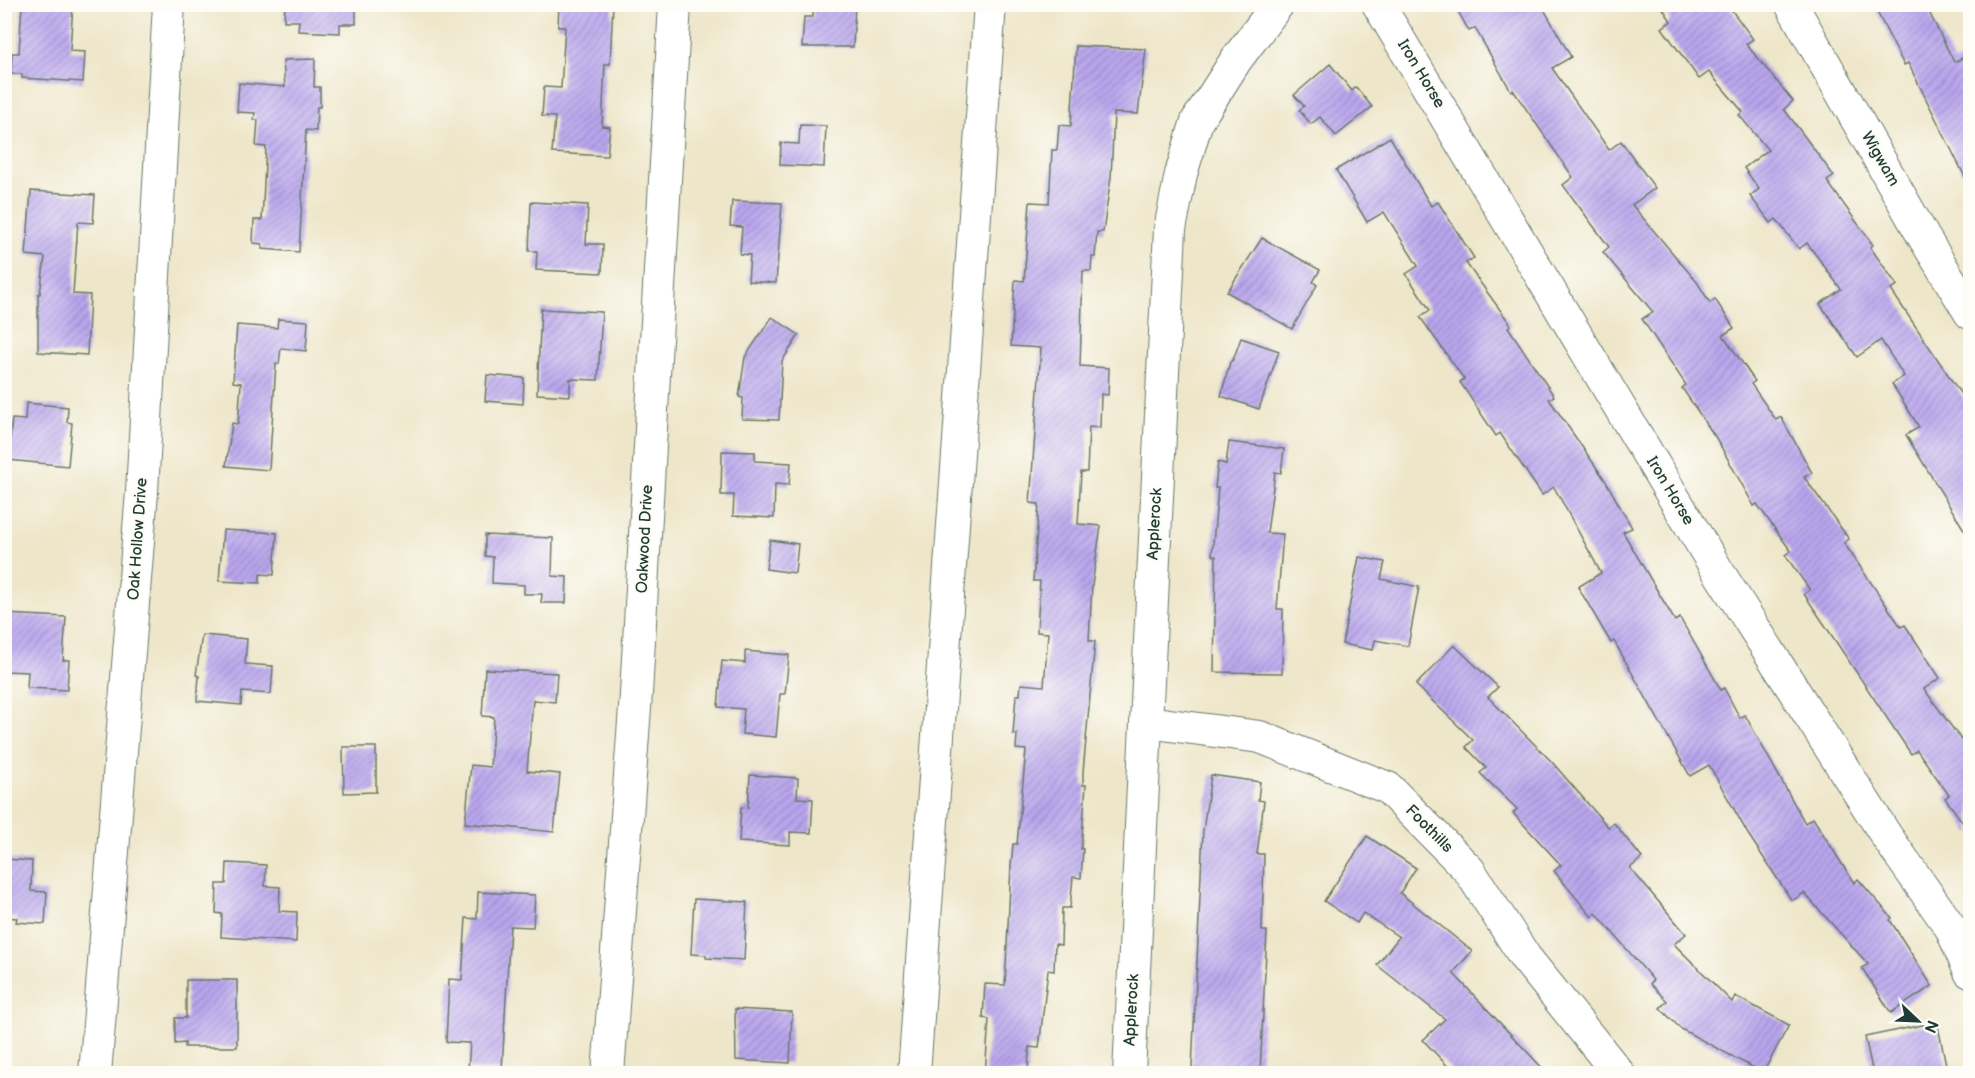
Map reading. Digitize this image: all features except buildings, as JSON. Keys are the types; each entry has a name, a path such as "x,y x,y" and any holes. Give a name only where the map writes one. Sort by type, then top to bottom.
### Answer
{"street":[{"name":"Oak Hollow Drive","path":"95,1074 142,492 169,4"},
{"name":"Oakwood Drive","path":"609,1074 637,682 675,4"},
{"path":"915,1074 990,4"},
{"name":"Applerock","path":"1129,1074 1170,229 1181,174 1197,121 1236,60 1278,4"},
{"name":"Iron Horse","path":"1378,4 1716,568 1887,837 1951,928 1971,972"},
{"name":"Wigwam","path":"1791,4 1923,236 1971,313"},
{"name":"Foothills","path":"1147,722 1260,737 1388,788 1469,870 1525,957 1619,1074"}]}
